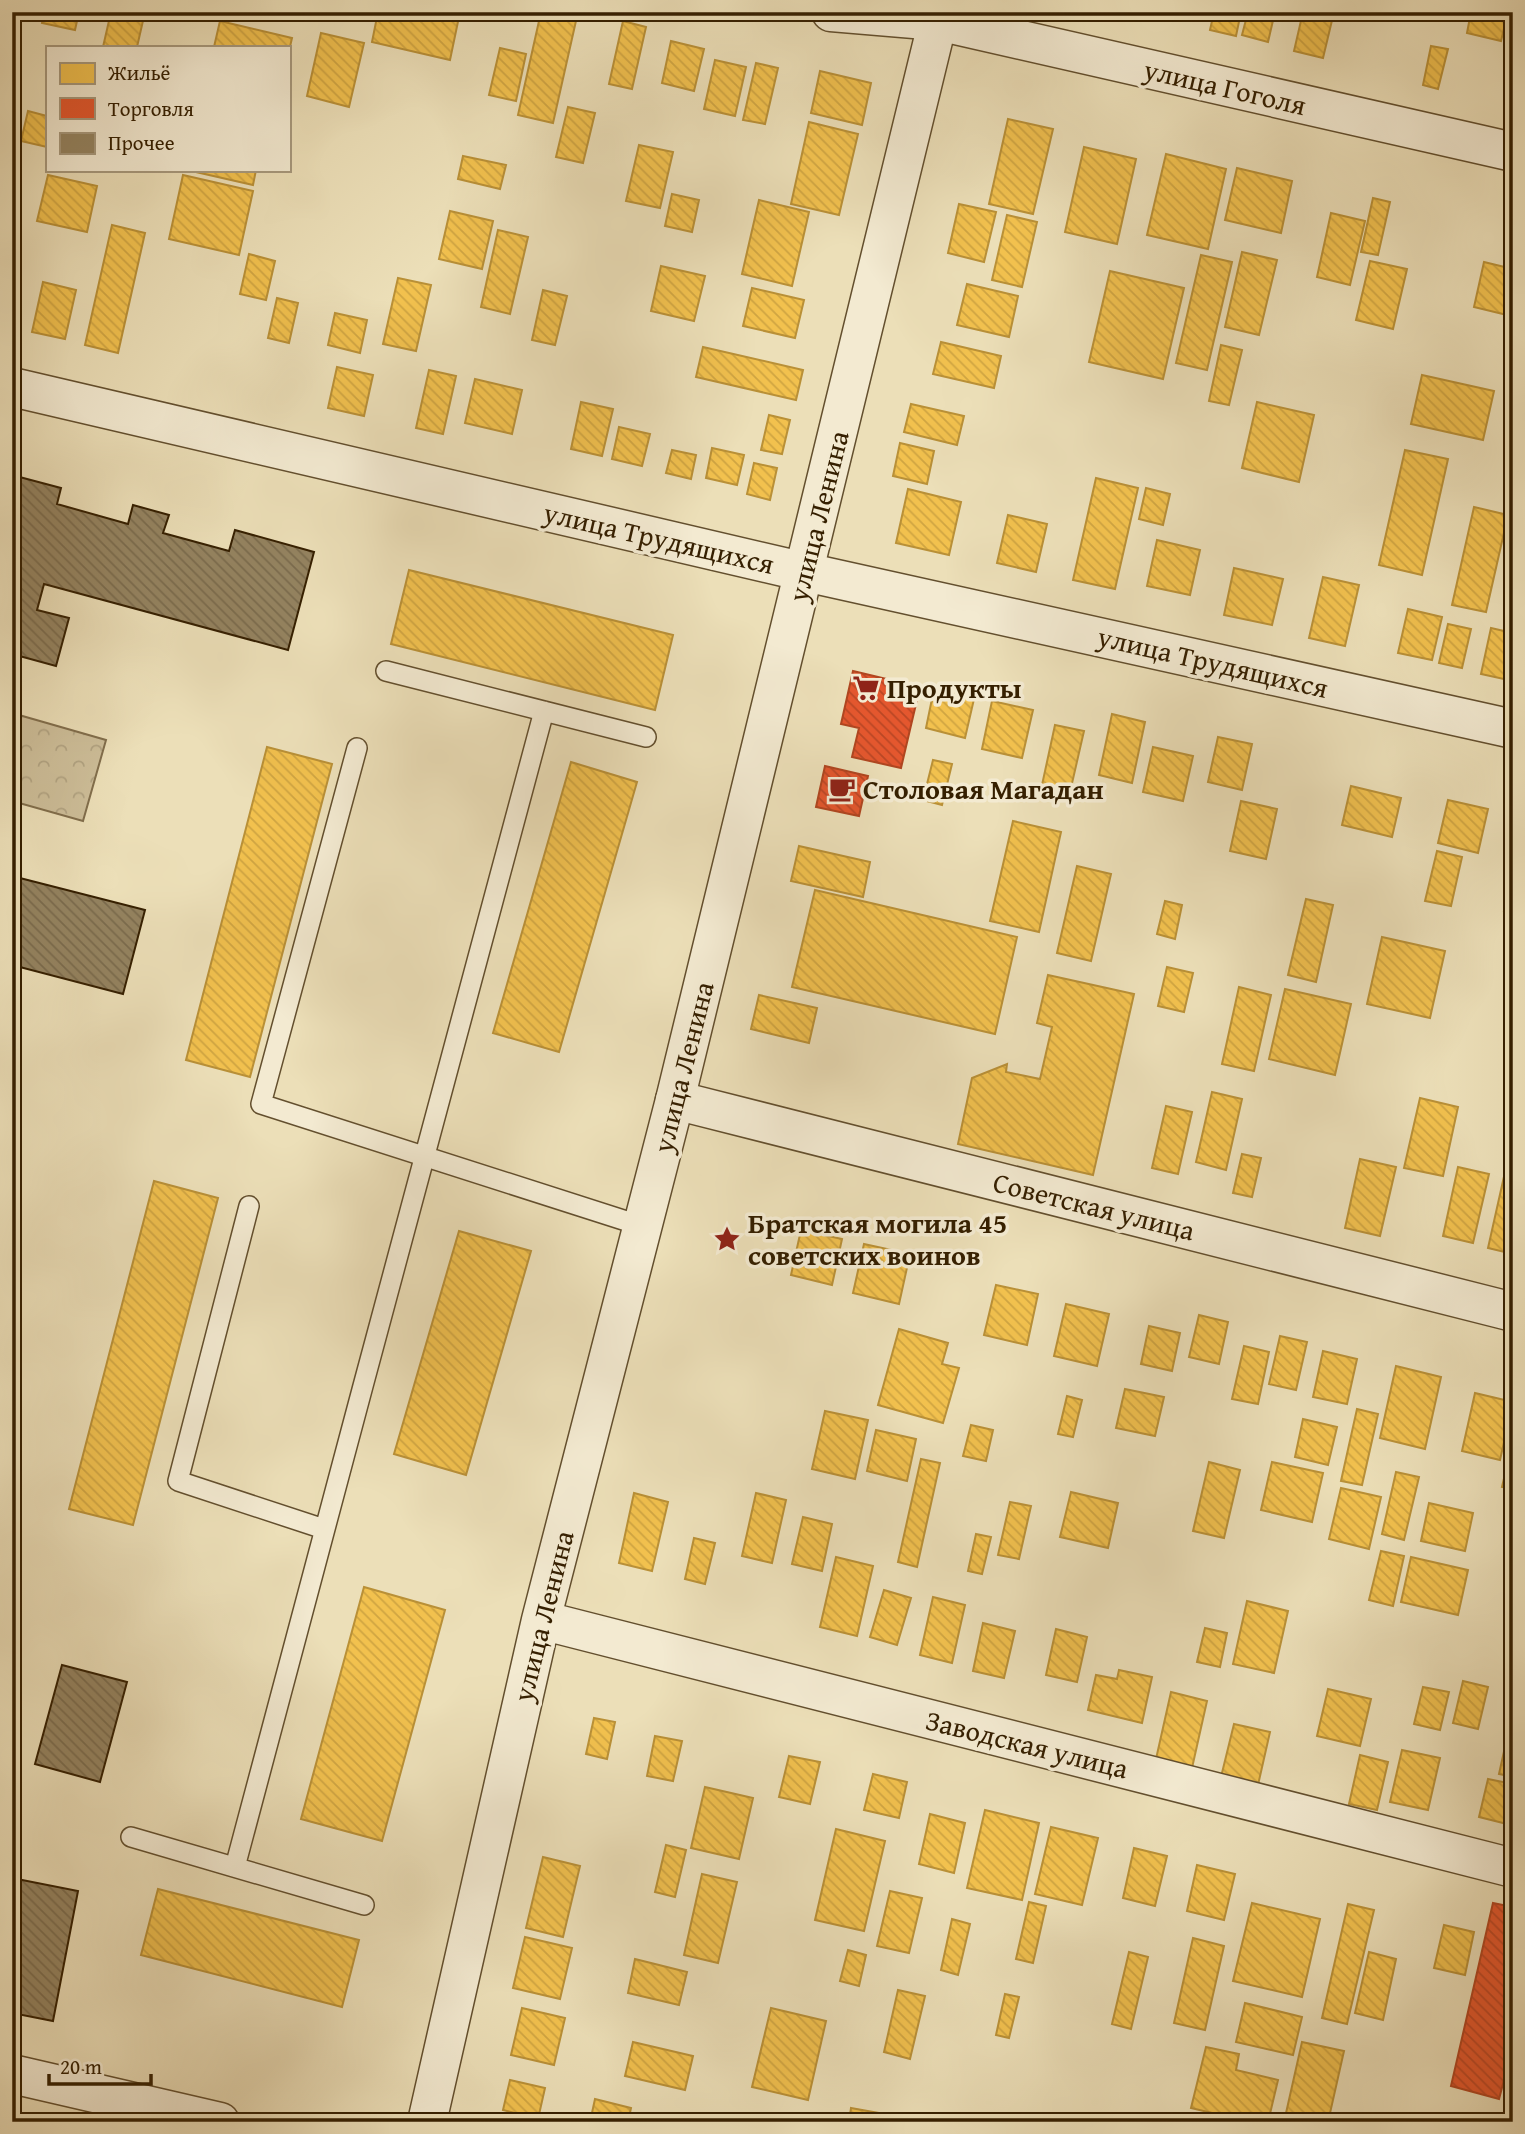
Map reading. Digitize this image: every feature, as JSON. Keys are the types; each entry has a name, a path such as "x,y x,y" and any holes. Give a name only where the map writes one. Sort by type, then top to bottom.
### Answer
{"street":[{"name":"улица Гоголя","path":"831,12 930,15 1513,152"},
{"name":"улица Ленина","path":"427,2122 541,1620 675,1100 805,572 930,15"},
{"name":"улица Трудящихся","path":"12,387 805,572 1513,729"},
{"name":"Советская улица","path":"675,1100 1513,1312"},
{"name":"Заводская улица","path":"541,1620 1513,1868"},
{"path":"12,2074 220,2122"}],"lane":[{"path":"386,671 646,737"},
{"path":"235,1867 544,711"},
{"path":"357,748 261,1104 642,1226"},
{"path":"249,1206 178,1481 324,1529"},
{"path":"131,1837 364,1905"}],"green space":[{"path":"12,713 106,740 83,821 12,801"}],"building: Жильё":[{"path":"44,12 79,12 75,30 42,23"},
{"path":"111,12 145,12 137,46 103,46"},
{"path":"378,12 460,12 450,60 372,42"},
{"path":"541,12 578,12 553,123 518,115"},
{"path":"1139,12 1165,12 1164,18"},
{"path":"1214,12 1241,12 1236,36 1210,30"},
{"path":"1248,12 1275,12 1268,42 1242,35"},
{"path":"1303,12 1334,12 1323,58 1294,51"},
{"path":"1369,12 1404,12 1402,20"},
{"path":"1471,12 1508,12 1501,41 1467,33"},
{"path":"220,21 292,38 290,47 214,46"},
{"path":"623,21 646,27 632,89 609,84"},
{"path":"321,33 364,43 349,107 307,96"},
{"path":"671,41 704,49 694,91 662,83"},
{"path":"1431,46 1448,49 1438,89 1423,85"},
{"path":"500,48 526,54 516,101 489,95"},
{"path":"715,60 746,67 735,116 704,109"},
{"path":"756,63 778,68 765,124 743,120"},
{"path":"820,71 871,83 862,125 811,113"},
{"path":"568,107 595,113 583,163 556,157"},
{"path":"28,111 46,116 46,147 21,141"},
{"path":"1008,119 1053,129 1033,214 989,204"},
{"path":"809,122 858,134 839,215 791,204"},
{"path":"639,145 673,152 660,208 626,201"},
{"path":"1084,147 1136,159 1117,244 1065,232"},
{"path":"1166,154 1226,169 1208,249 1147,235"},
{"path":"463,156 506,165 500,189 458,179"},
{"path":"1237,168 1292,181 1281,233 1225,220"},
{"path":"196,172 256,172 253,185"},
{"path":"48,175 97,186 87,232 37,221"},
{"path":"183,175 253,191 239,255 169,239"},
{"path":"672,194 699,200 692,232 665,226"},
{"path":"1373,198 1390,202 1378,255 1361,252"},
{"path":"759,200 809,212 792,286 742,274"},
{"path":"959,204 996,212 984,262 948,253"},
{"path":"450,211 493,221 482,269 439,259"},
{"path":"1331,213 1365,221 1350,285 1317,277"},
{"path":"1007,215 1037,222 1022,287 992,280"},
{"path":"112,225 145,233 118,353 85,345"},
{"path":"498,230 528,237 510,314 481,307"},
{"path":"1242,252 1277,260 1259,335 1225,327"},
{"path":"249,254 275,261 266,300 240,294"},
{"path":"1201,255 1232,262 1207,370 1176,363"},
{"path":"1370,261 1407,269 1393,329 1356,320"},
{"path":"1484,262 1513,269 1513,287 1507,315 1474,307"},
{"path":"661,266 705,276 694,321 651,311"},
{"path":"1110,271 1184,288 1163,379 1089,362"},
{"path":"398,278 431,285 416,351 383,344"},
{"path":"43,282 76,290 65,339 32,332"},
{"path":"967,284 1018,296 1009,337 957,325"},
{"path":"752,288 804,300 795,338 743,326"},
{"path":"543,290 567,296 555,345 532,340"},
{"path":"277,298 298,303 289,343 268,338"},
{"path":"335,313 367,320 360,353 328,345"},
{"path":"941,342 1001,356 994,388 933,374"},
{"path":"1221,345 1242,350 1229,405 1209,401"},
{"path":"703,347 803,370 796,400 696,377"},
{"path":"337,367 373,375 364,416 328,408"},
{"path":"429,370 456,376 443,434 416,428"},
{"path":"1422,375 1494,391 1483,440 1411,424"},
{"path":"475,379 522,390 512,434 465,423"},
{"path":"581,402 613,409 602,456 571,449"},
{"path":"1257,402 1314,415 1299,482 1242,468"},
{"path":"911,404 964,416 957,445 904,432"},
{"path":"769,415 790,420 782,454 761,450"},
{"path":"619,427 650,434 642,466 612,459"},
{"path":"900,443 934,451 927,484 893,476"},
{"path":"712,448 744,455 737,485 706,478"},
{"path":"672,450 696,455 691,479 666,473"},
{"path":"1405,450 1448,459 1422,575 1379,565"},
{"path":"754,463 777,468 770,500 747,494"},
{"path":"1096,478 1138,488 1115,589 1073,580"},
{"path":"1146,488 1170,494 1163,525 1139,519"},
{"path":"908,489 961,502 949,555 896,543"},
{"path":"1474,507 1508,515 1486,612 1452,605"},
{"path":"1008,515 1047,524 1036,572 997,563"},
{"path":"1157,540 1200,550 1190,595 1147,586"},
{"path":"1234,568 1283,579 1272,625 1224,615"},
{"path":"409,570 673,635 655,710 391,644"},
{"path":"1323,577 1359,585 1345,646 1309,638"},
{"path":"1408,609 1442,617 1432,660 1398,653"},
{"path":"1448,624 1471,629 1462,668 1439,663"},
{"path":"1491,628 1513,633 1513,681 1481,674"},
{"path":"934,689 974,699 965,738 926,728"},
{"path":"992,701 1033,710 1022,758 982,749"},
{"path":"1112,714 1145,722 1132,783 1099,775"},
{"path":"1055,725 1084,731 1070,792 1042,785"},
{"path":"1218,737 1252,744 1242,790 1208,782"},
{"path":"267,747 332,764 250,1077 186,1060"},
{"path":"1153,747 1193,756 1183,801 1143,792"},
{"path":"933,760 952,764 942,805 923,800"},
{"path":"571,762 637,782 559,1052 493,1033"},
{"path":"1351,786 1401,798 1392,837 1342,825"},
{"path":"1448,800 1488,809 1478,853 1438,843"},
{"path":"1241,801 1277,809 1266,859 1230,851"},
{"path":"1013,821 1061,832 1039,932 990,921"},
{"path":"799,846 870,862 863,897 791,881"},
{"path":"1437,851 1462,857 1451,906 1425,901"},
{"path":"1077,866 1111,874 1091,961 1057,953"},
{"path":"1513,874 1513,913 1504,911"},
{"path":"815,890 1017,937 995,1034 792,987"},
{"path":"1306,899 1333,905 1316,982 1288,975"},
{"path":"1165,901 1182,905 1175,939 1157,934"},
{"path":"1382,937 1445,951 1430,1018 1367,1004"},
{"path":"1167,967 1193,973 1184,1012 1158,1006"},
{"path":"1048,975 1134,994 1093,1175 958,1144 972,1078 1007,1064 1006,1072 1040,1079 1052,1027 1037,1023"},
{"path":"1239,987 1271,995 1254,1071 1222,1064"},
{"path":"1285,989 1351,1004 1335,1075 1269,1059"},
{"path":"759,995 817,1008 809,1043 751,1029"},
{"path":"1212,1092 1242,1099 1226,1170 1196,1162"},
{"path":"1420,1098 1458,1107 1443,1176 1404,1168"},
{"path":"1166,1106 1192,1112 1178,1174 1152,1168"},
{"path":"1242,1154 1261,1158 1252,1197 1233,1193"},
{"path":"1360,1159 1396,1167 1380,1236 1345,1228"},
{"path":"1458,1167 1489,1174 1473,1243 1443,1236"},
{"path":"1505,1172 1513,1174 1513,1254 1488,1248"},
{"path":"154,1181 218,1198 133,1525 69,1509"},
{"path":"801,1230 842,1239 832,1285 791,1275"},
{"path":"459,1231 531,1251 466,1475 394,1454"},
{"path":"864,1244 910,1254 899,1304 853,1293"},
{"path":"996,1285 1038,1294 1027,1345 984,1335"},
{"path":"1066,1304 1109,1314 1097,1366 1054,1356"},
{"path":"1199,1315 1228,1322 1219,1364 1189,1357"},
{"path":"1149,1326 1180,1333 1172,1371 1141,1364"},
{"path":"899,1329 948,1343 942,1364 959,1368 943,1423 878,1405"},
{"path":"1280,1336 1307,1342 1296,1390 1269,1384"},
{"path":"1244,1346 1269,1352 1258,1404 1232,1399"},
{"path":"1323,1351 1357,1359 1347,1404 1313,1397"},
{"path":"1396,1366 1441,1377 1425,1449 1380,1438"},
{"path":"1125,1389 1164,1397 1155,1436 1116,1428"},
{"path":"1475,1393 1513,1402 1500,1460 1462,1451"},
{"path":"1067,1396 1082,1400 1073,1437 1058,1434"},
{"path":"1357,1409 1378,1414 1362,1485 1341,1481"},
{"path":"825,1411 868,1420 855,1479 812,1469"},
{"path":"1303,1419 1337,1427 1328,1465 1295,1457"},
{"path":"971,1425 993,1430 986,1461 963,1456"},
{"path":"876,1430 916,1439 907,1481 867,1471"},
{"path":"1513,1440 1513,1489 1502,1487"},
{"path":"921,1459 940,1463 917,1567 898,1562"},
{"path":"1209,1462 1240,1470 1224,1538 1193,1531"},
{"path":"1272,1462 1323,1473 1312,1522 1261,1510"},
{"path":"1396,1472 1419,1477 1404,1540 1382,1534"},
{"path":"1341,1488 1381,1497 1369,1549 1329,1539"},
{"path":"1071,1492 1118,1503 1108,1548 1060,1537"},
{"path":"634,1493 668,1502 652,1571 619,1563"},
{"path":"756,1493 786,1500 772,1563 742,1556"},
{"path":"1010,1502 1031,1506 1019,1559 998,1555"},
{"path":"1429,1503 1473,1513 1465,1551 1421,1541"},
{"path":"803,1517 832,1524 822,1571 792,1564"},
{"path":"976,1534 991,1537 982,1574 968,1571"},
{"path":"694,1538 715,1543 705,1584 685,1579"},
{"path":"1381,1551 1404,1556 1393,1606 1369,1600"},
{"path":"836,1557 873,1566 857,1636 820,1627"},
{"path":"1411,1557 1468,1570 1458,1615 1401,1602"},
{"path":"364,1587 445,1610 382,1841 301,1819"},
{"path":"884,1590 911,1598 897,1645 870,1637"},
{"path":"933,1597 965,1605 952,1663 920,1655"},
{"path":"1247,1601 1288,1611 1274,1673 1233,1664"},
{"path":"983,1623 1015,1631 1004,1678 973,1671"},
{"path":"1205,1628 1227,1633 1220,1667 1197,1662"},
{"path":"1056,1629 1087,1637 1077,1682 1046,1675"},
{"path":"1119,1670 1152,1677 1142,1723 1088,1710 1096,1675 1117,1679"},
{"path":"1463,1681 1488,1687 1478,1729 1453,1723"},
{"path":"1423,1687 1449,1692 1440,1730 1414,1724"},
{"path":"1328,1689 1371,1699 1360,1746 1317,1736"},
{"path":"1171,1692 1207,1701 1192,1768 1156,1759"},
{"path":"594,1718 615,1722 607,1759 586,1754"},
{"path":"1234,1724 1270,1732 1258,1785 1221,1777"},
{"path":"1509,1729 1513,1730 1513,1777 1499,1774"},
{"path":"655,1736 682,1741 673,1781 647,1776"},
{"path":"1402,1750 1440,1758 1428,1810 1390,1802"},
{"path":"1360,1755 1388,1762 1377,1810 1349,1804"},
{"path":"789,1756 820,1762 810,1804 779,1797"},
{"path":"873,1774 907,1782 899,1818 864,1810"},
{"path":"1488,1779 1513,1784 1513,1799 1507,1824 1479,1817"},
{"path":"705,1787 753,1798 739,1859 691,1848"},
{"path":"985,1810 1039,1823 1022,1900 967,1888"},
{"path":"930,1814 965,1823 954,1873 919,1864"},
{"path":"1051,1827 1098,1838 1082,1905 1035,1894"},
{"path":"836,1829 885,1841 864,1931 815,1920"},
{"path":"666,1845 686,1850 675,1897 655,1892"},
{"path":"1134,1848 1167,1856 1155,1906 1123,1898"},
{"path":"543,1857 580,1866 563,1937 526,1928"},
{"path":"1197,1865 1235,1874 1224,1920 1187,1911"},
{"path":"702,1874 737,1882 718,1963 684,1955"},
{"path":"158,1889 359,1940 342,2007 141,1955"},
{"path":"890,1891 922,1898 909,1953 877,1946"},
{"path":"1029,1902 1046,1906 1033,1963 1016,1959"},
{"path":"1252,1903 1320,1919 1302,1997 1233,1981"},
{"path":"1348,1904 1374,1910 1347,2024 1322,2018"},
{"path":"952,1919 970,1924 958,1975 941,1970"},
{"path":"1444,1925 1474,1932 1465,1975 1434,1968"},
{"path":"525,1937 572,1948 560,1999 513,1988"},
{"path":"1193,1938 1224,1946 1205,2030 1174,2023"},
{"path":"848,1950 866,1955 859,1986 840,1981"},
{"path":"1129,1952 1148,1957 1131,2029 1112,2024"},
{"path":"1369,1952 1396,1959 1383,2020 1355,2013"},
{"path":"635,1959 687,1972 679,2005 628,1993"},
{"path":"898,1990 925,1996 910,2059 884,2052"},
{"path":"1005,1994 1019,1997 1009,2038 996,2035"},
{"path":"1245,2003 1302,2017 1293,2055 1236,2042"},
{"path":"522,2008 565,2018 554,2065 511,2055"},
{"path":"771,2008 826,2021 808,2100 752,2087"},
{"path":"633,2042 693,2056 685,2090 625,2076"},
{"path":"1302,2042 1344,2051 1328,2122 1284,2122"},
{"path":"1206,2047 1239,2054 1236,2070 1278,2080 1268,2122 1250,2122 1191,2108"},
{"path":"510,2080 545,2088 538,2119 503,2110"},
{"path":"595,2099 631,2108 628,2122 590,2122"},
{"path":"851,2108 929,2122 849,2122"}],"building: Торговля":[{"path":"853,671 920,687 901,768 852,757 859,728 841,724"},
{"path":"825,766 868,776 859,816 816,807"},
{"path":"1493,1903 1513,1907 1513,2046 1499,2099 1451,2086"}],"building: Прочее":[{"path":"12,475 61,488 57,504 128,524 133,505 169,515 163,533 229,551 235,530 314,552 288,650 44,584 37,610 69,618 56,666 12,654"},
{"path":"12,876 145,910 123,994 12,965"},
{"path":"62,1665 127,1682 100,1782 35,1764"},
{"path":"12,1878 78,1891 53,2021 12,2013 12,1946 20,1910 12,1909"}],"place":[{"name":"Продукты","path":"866,688"},
{"name":"Столовая Магадан","path":"842,789"},
{"name":"Братская могила 45 советских воинов","path":"727,1239"}]}
